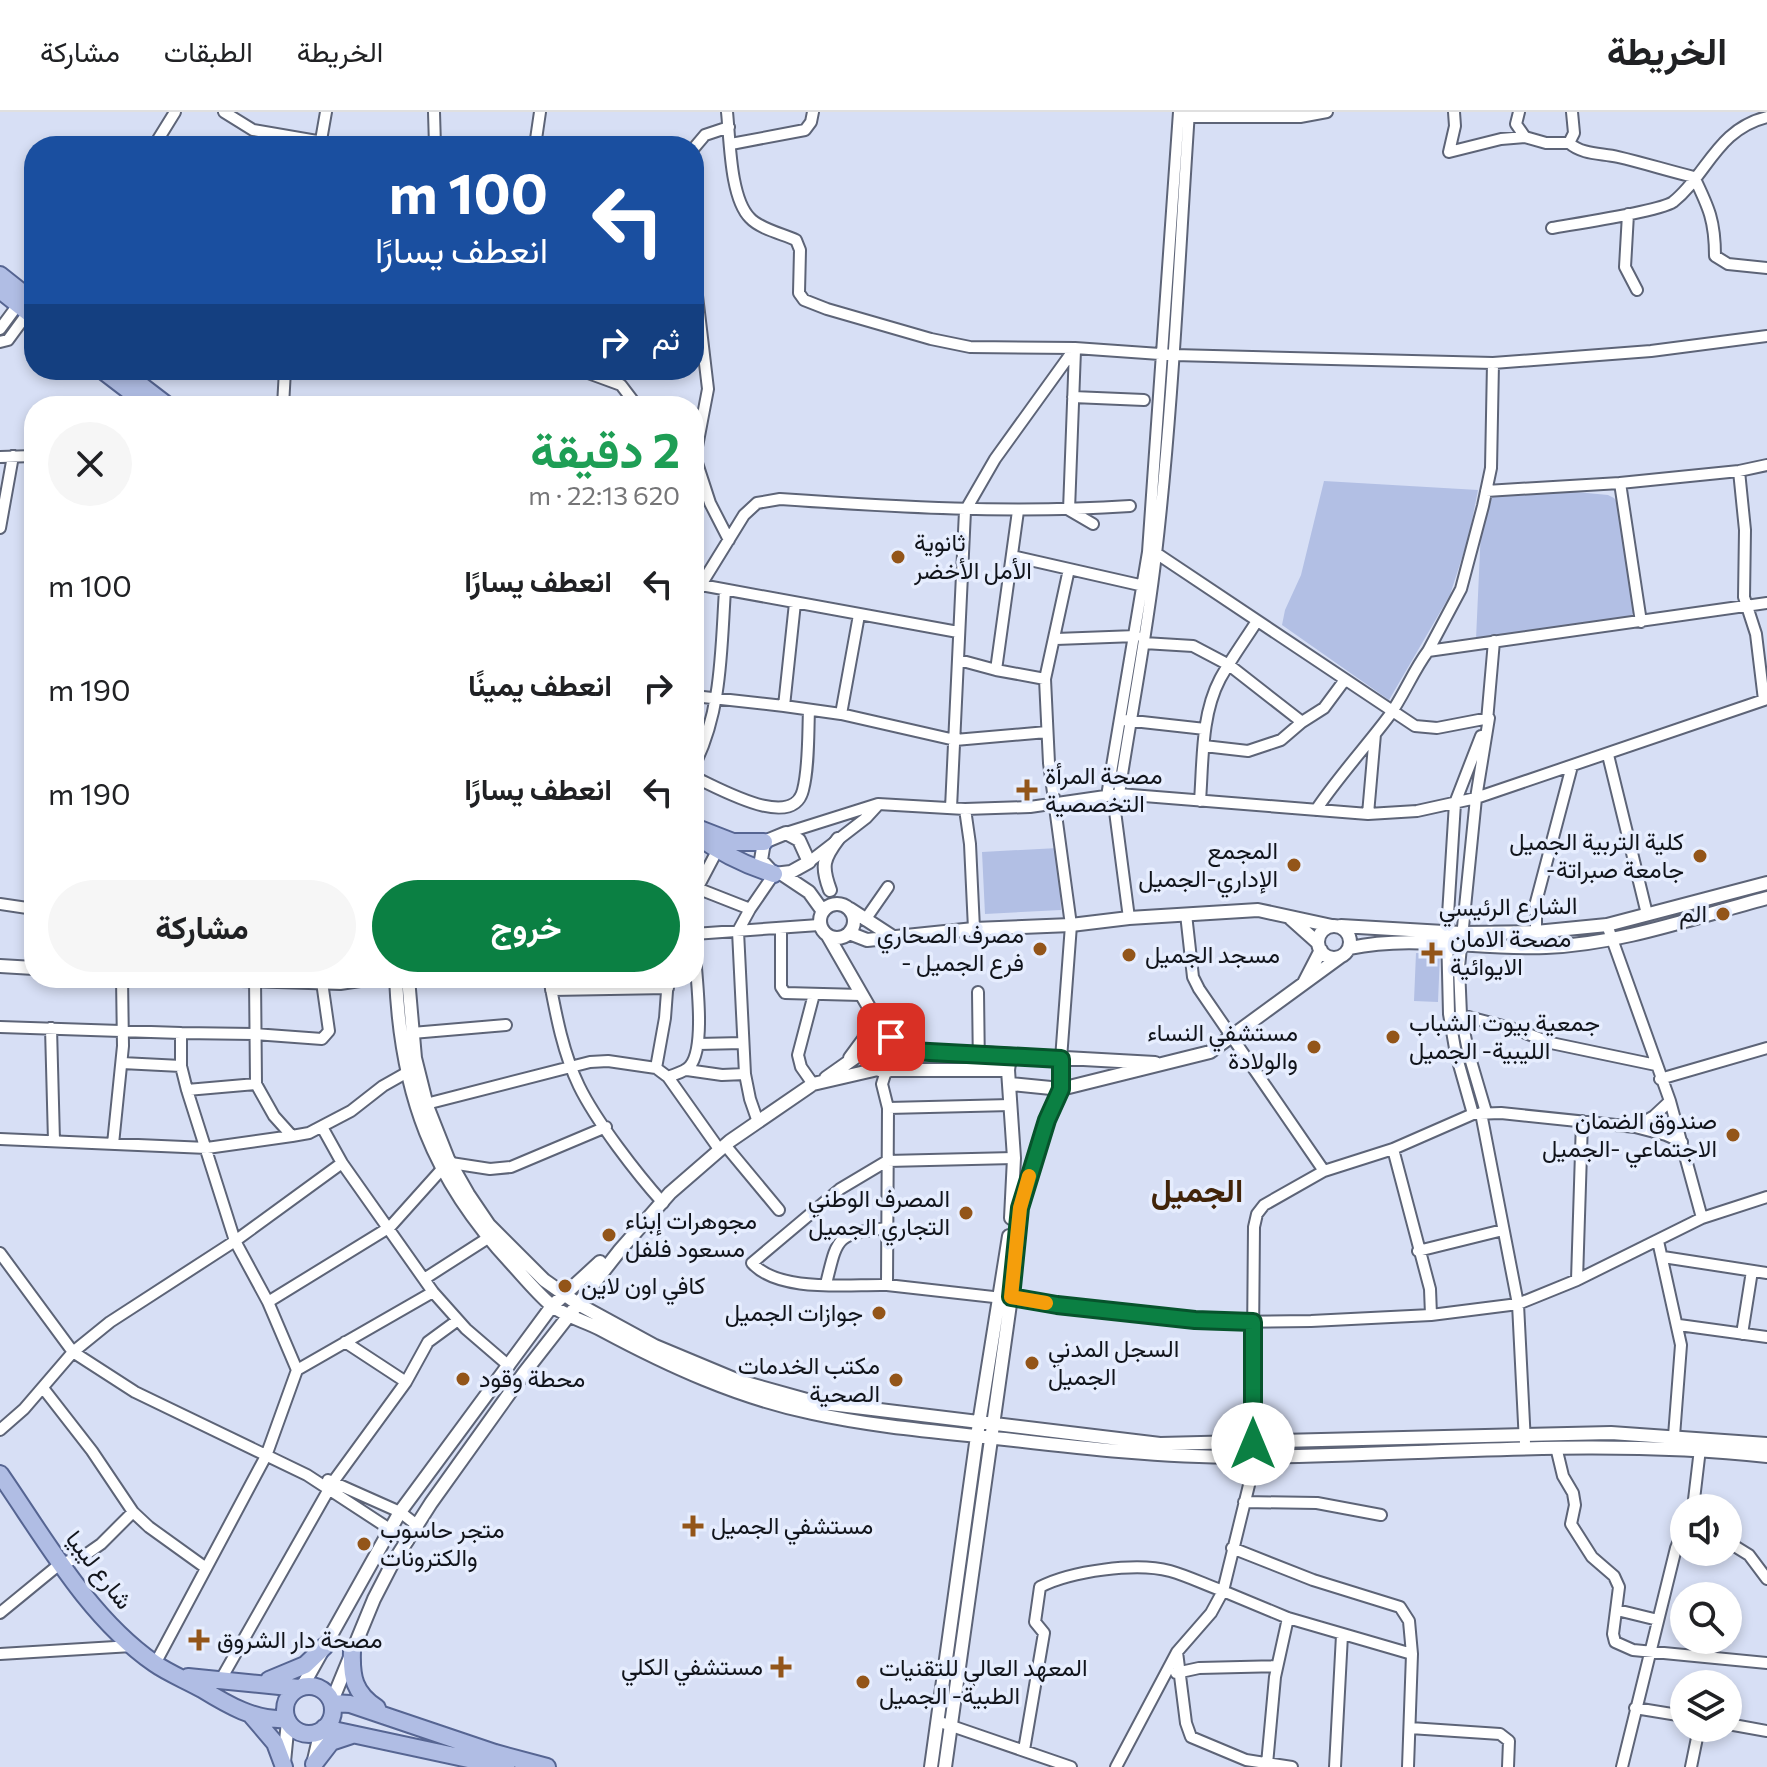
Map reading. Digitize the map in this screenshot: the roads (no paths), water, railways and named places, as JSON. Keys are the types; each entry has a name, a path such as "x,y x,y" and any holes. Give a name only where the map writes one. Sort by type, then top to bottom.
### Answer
{"main road":[{"path":"0,275 24,298"},
{"path":"0,290 24,301"},
{"path":"115,380 136,396"},
{"path":"134,380 155,396"},
{"path":"704,830 733,842 764,842"},
{"path":"704,841 751,867 778,874"},
{"name":"شارع ليبيا","path":"0,1474 61,1563 108,1623 155,1664 178,1675"},
{"path":"253,1683 293,1672 325,1646"},
{"path":"352,1651 352,1678 359,1694 395,1719"},
{"path":"178,1675 220,1681 312,1686 322,1689 332,1702 332,1717 323,1729 311,1734 300,1732 287,1720 251,1715"},
{"path":"178,1675 251,1715 269,1732 284,1767"},
{"path":"287,1720 286,1703 290,1694 300,1687"},
{"path":"332,1702 344,1702 495,1753 547,1767"},
{"path":"323,1729 506,1767"},
{"path":"313,1765 331,1742 357,1735"}],"street":[{"path":"160,136 175,112"},
{"path":"224,112 253,130 282,136"},
{"path":"322,136 326,112"},
{"path":"434,112 435,136"},
{"path":"536,136 540,112"},
{"path":"727,112 737,189 743,209 752,221 796,240 800,250 799,293 804,300 931,339 970,347 1493,363 1651,351 1767,336"},
{"path":"731,144 805,130 813,112"},
{"path":"1129,918 1113,795 1156,553 1186,114 1300,117 1327,112"},
{"path":"1454,112 1455,126 1449,152 1501,139 1525,137 1546,143 1569,143 1592,154 1618,157 1694,177 1709,207 1715,228 1715,256 1728,264 1767,268"},
{"path":"1519,112 1516,124 1525,137"},
{"path":"1569,143 1574,133 1572,112"},
{"path":"1552,228 1670,204 1715,151 1749,122 1767,117"},
{"path":"704,136 729,127"},
{"path":"1628,214 1625,267 1637,290"},
{"path":"0,329 24,307"},
{"path":"0,342 8,340 24,312"},
{"path":"1069,510 1075,348"},
{"path":"951,808 965,511 995,459 1075,348"},
{"path":"704,355 708,389 704,408"},
{"path":"1140,639 1168,355"},
{"path":"1316,810 1337,779 1392,712 1461,589 1491,468 1493,363"},
{"path":"607,380 621,385 629,396"},
{"path":"1073,397 1144,400"},
{"path":"0,528 13,456"},
{"path":"0,457 24,456"},
{"path":"1486,491 1620,483 1739,471 1767,465"},
{"path":"822,910 809,892 761,860 764,842 878,804 965,809 1054,805 1113,795 1368,814 1417,811 1476,798 1765,699 1756,634 1746,607 1745,530 1739,471"},
{"path":"1620,483 1641,622"},
{"path":"704,486 729,540"},
{"path":"704,580 744,515 757,503 780,499 965,511 1130,506"},
{"path":"1069,510 1093,524"},
{"path":"996,670 1018,511"},
{"path":"1156,553 1415,726 1430,728 1489,718"},
{"path":"1012,556 1144,586"},
{"path":"945,1767 944,1724 979,1421 1020,1208 1047,1120 1061,1089 1071,925 1054,805 1045,679 1069,569"},
{"path":"704,586 958,632"},
{"path":"704,732 716,701 725,590"},
{"path":"784,706 795,603"},
{"path":"1428,651 1767,603"},
{"path":"841,714 859,615"},
{"path":"1200,801 1205,729 1219,681 1257,621"},
{"path":"1056,639 1140,639 1193,646 1229,665 1302,722"},
{"path":"1494,641 1489,718 1454,939 1461,1015 1518,1304 1525,1441"},
{"path":"959,660 1045,679"},
{"path":"1204,746 1248,751 1281,740 1324,708 1344,681"},
{"path":"704,698 841,714 955,740 1047,732"},
{"path":"704,781 763,807 793,805 803,792 809,710"},
{"path":"1480,1113 1456,1054 1449,1014 1454,939 1455,803 1489,718"},
{"path":"1125,720 1205,729"},
{"path":"1368,814 1375,734"},
{"path":"1608,755 1647,914"},
{"path":"1536,932 1536,902 1572,766"},
{"path":"1480,773 1499,789"},
{"path":"758,1122 745,1074 738,931 750,909 778,874 809,862 878,804"},
{"path":"828,936 839,938 849,934 867,940 974,929 965,809"},
{"path":"786,833 799,840 809,862 854,921 843,961"},
{"path":"830,890 824,875 826,855 838,839"},
{"path":"704,875 717,851"},
{"name":"الشارع الرئيسي","path":"1345,952 1390,941 1454,939 1607,925 1767,883"},
{"path":"865,920 888,887"},
{"path":"704,895 750,909"},
{"name":"الشارع الرئيسي","path":"974,929 1071,925 1258,910 1336,926 1545,947 1610,940 1767,898"},
{"path":"0,904 24,908"},
{"path":"819,925 822,910 830,905 844,906 893,937"},
{"path":"1186,914 1193,977 1230,1037 1324,1171"},
{"path":"1287,916 1327,956 1345,952"},
{"path":"704,933 819,925"},
{"path":"819,925 894,1050 896,1065 884,1070"},
{"path":"1607,925 1670,1101 1702,1218"},
{"path":"1011,1084 1061,1089 1210,1052 1302,986 1345,952 1349,934 1336,926 1320,933 1319,946 1302,986"},
{"path":"781,929 781,987 785,993 863,999"},
{"path":"0,966 24,967"},
{"path":"113,1144 122,1063 122,988"},
{"path":"255,988 256,1084 274,1116 292,1136"},
{"path":"0,1027 254,1034 322,1039 328,1035 323,988"},
{"path":"397,988 406,1073 426,1136 489,1225 544,1280 564,1295 655,1346 698,1366 780,1393 825,1403 1160,1444 1253,1450"},
{"path":"409,988 412,1033 426,1104 447,1166 488,1238 552,1306 688,1373 777,1404 845,1419 1159,1455 1525,1441 1611,1433 1767,1444"},
{"path":"584,988 551,990 564,1049 580,1088 606,1127 664,1198"},
{"path":"656,1068 667,988"},
{"path":"687,1070 693,1063 698,1044 696,988"},
{"path":"978,992 979,1070"},
{"path":"814,994 798,1055 801,1067 816,1083"},
{"path":"863,999 876,1049 872,1060 884,1070"},
{"path":"1461,1015 1518,1030 1551,1043 1656,1065"},
{"path":"843,1064 864,1039 868,1022"},
{"path":"412,1033 506,1025"},
{"path":"51,1028 54,1141"},
{"path":"882,1029 911,1051"},
{"path":"181,1033 181,1066 187,1090 235,1241 268,1302 297,1370"},
{"path":"698,1044 743,1043"},
{"path":"300,1687 400,1512 552,1306 584,1280 664,1198 722,1147 860,1054 885,1046 894,1050 978,1053 1009,1063"},
{"path":"1660,1079 1767,1048"},
{"path":"816,1083 884,1070 979,1070 1009,1063 1061,1059 1170,1063"},
{"path":"426,1104 590,1062 608,1061 656,1068 668,1077 722,1147 779,1210"},
{"path":"122,1063 181,1066"},
{"path":"931,1767 944,1724 993,1423 1014,1197 1009,1063"},
{"path":"668,1077 687,1070 722,1075 745,1074"},
{"path":"884,1070 882,1084 888,1108 887,1285"},
{"path":"0,1139 207,1148 292,1136 322,1127 351,1111 406,1073"},
{"path":"187,1090 256,1084"},
{"path":"1635,1127 1654,1116 1670,1101"},
{"path":"888,1108 1011,1105"},
{"path":"1116,1767 1137,1733 1177,1652 1211,1613 1223,1591 1253,1450 1254,1227 1257,1214 1272,1198 1324,1171 1393,1149 1480,1113 1635,1127 1682,1142"},
{"path":"1577,1280 1582,1121"},
{"path":"322,1127 342,1163 433,1292 458,1320 509,1366"},
{"path":"447,1166 511,1167 606,1127"},
{"path":"1393,1149 1430,1289 1431,1315"},
{"path":"1014,1158 887,1161 840,1189 752,1263 759,1271 777,1280 887,1285 1005,1296 1057,1305 1180,1318 1253,1322 1431,1315 1518,1304 1577,1280 1702,1218 1767,1197"},
{"path":"0,1430 24,1409 73,1352 110,1322 235,1241 342,1163"},
{"path":"268,1302 390,1227 447,1166"},
{"path":"332,1702 374,1599 466,1450 611,1260 664,1198"},
{"path":"826,1284 836,1246 841,1239 850,1233 886,1228"},
{"path":"1418,1251 1503,1230"},
{"path":"424,1279 488,1238"},
{"path":"1658,1241 1679,1325 1681,1364 1674,1436"},
{"path":"0,1253 73,1352 135,1392 331,1486 400,1512 418,1526"},
{"path":"1663,1257 1767,1273"},
{"path":"1742,1334 1752,1271"},
{"path":"155,1664 266,1456 297,1370 433,1292"},
{"path":"220,1681 331,1486 406,1382 428,1342 458,1320"},
{"path":"1679,1325 1767,1337"},
{"path":"345,1342 406,1382"},
{"path":"43,1388 92,1451 133,1512 206,1568"},
{"path":"1525,1441 1556,1447 1700,1449 1767,1456"},
{"path":"1556,1447 1563,1476 1573,1493 1575,1505 1571,1524 1592,1557 1614,1576 1619,1587 1613,1634 1615,1642 1623,1648 1650,1652 1767,1663"},
{"path":"1695,1494 1700,1449"},
{"path":"331,1486 408,1541"},
{"path":"1244,1502 1317,1503 1381,1515"},
{"path":"0,1613 61,1563 81,1558 101,1544 133,1512"},
{"path":"1232,1548 1313,1580 1400,1607 1409,1621 1412,1654 1408,1767"},
{"path":"1742,1551 1767,1579"},
{"path":"1622,1767 1672,1566"},
{"path":"1024,1750 1044,1633 1035,1622 1040,1587 1058,1577 1084,1572 1152,1568 1171,1571 1288,1618 1412,1654"},
{"path":"1617,1610 1658,1620"},
{"path":"1267,1764 1277,1666 1288,1618"},
{"path":"1335,1767 1342,1635"},
{"path":"0,1654 134,1646"},
{"path":"1177,1652 1186,1723 1191,1737 1235,1757 1292,1767"},
{"path":"1163,1677 1199,1668 1277,1666"},
{"path":"1635,1708 1670,1714"},
{"path":"284,1767 287,1720"},
{"path":"944,1724 1071,1767"},
{"path":"1742,1727 1767,1731"},
{"path":"1410,1728 1500,1734 1509,1741 1508,1767"},
{"path":"313,1765 323,1729"},
{"path":"1691,1767 1696,1742"}],"place":[{"name":"ثانوية الأمل الأخضر","path":"898,557"},
{"name":"مصحة المرأة التخصصية","path":"1027,790"},
{"name":"كلية التربية الجميل -جامعة صبراتة","path":"1700,856"},
{"name":"المجمع الإداري-الجميل","path":"1294,865"},
{"name":"الم","path":"1723,914"},
{"name":"مصرف الصحاري - فرع الجميل","path":"1040,949"},
{"name":"مصحة الامان الايوائية","path":"1432,953"},
{"name":"مسجد الجميل","path":"1129,955"},
{"name":"جمعية بيوت الشباب الليبية- الجميل","path":"1393,1037"},
{"name":"مستشفي النساء والولادة","path":"1314,1047"},
{"name":"صندوق الضمان الاجتماعي -الجميل","path":"1733,1135"},
{"name":"المصرف الوطني التجاري الجميل","path":"966,1213"},
{"name":"مجوهرات إبناء مسعود فلفل","path":"609,1235"},
{"name":"كافي اون لاين","path":"565,1286"},
{"name":"جوازات الجميل","path":"879,1313"},
{"name":"السجل المدني الجميل","path":"1032,1363"},
{"name":"محطة وقود","path":"463,1379"},
{"name":"مكتب الخدمات الصحية","path":"896,1380"},
{"name":"مستشفي الجميل","path":"693,1526"},
{"name":"متجر حاسوب والكترونات","path":"364,1544"},
{"name":"مصحة دار الشروق","path":"199,1640"},
{"name":"مستشفي الكلي","path":"781,1667"},
{"name":"المعهد العالي للتقنيات الطبية- الجميل","path":"863,1682"}],"district":[{"name":"الجميل","path":"1197,1191"}]}
